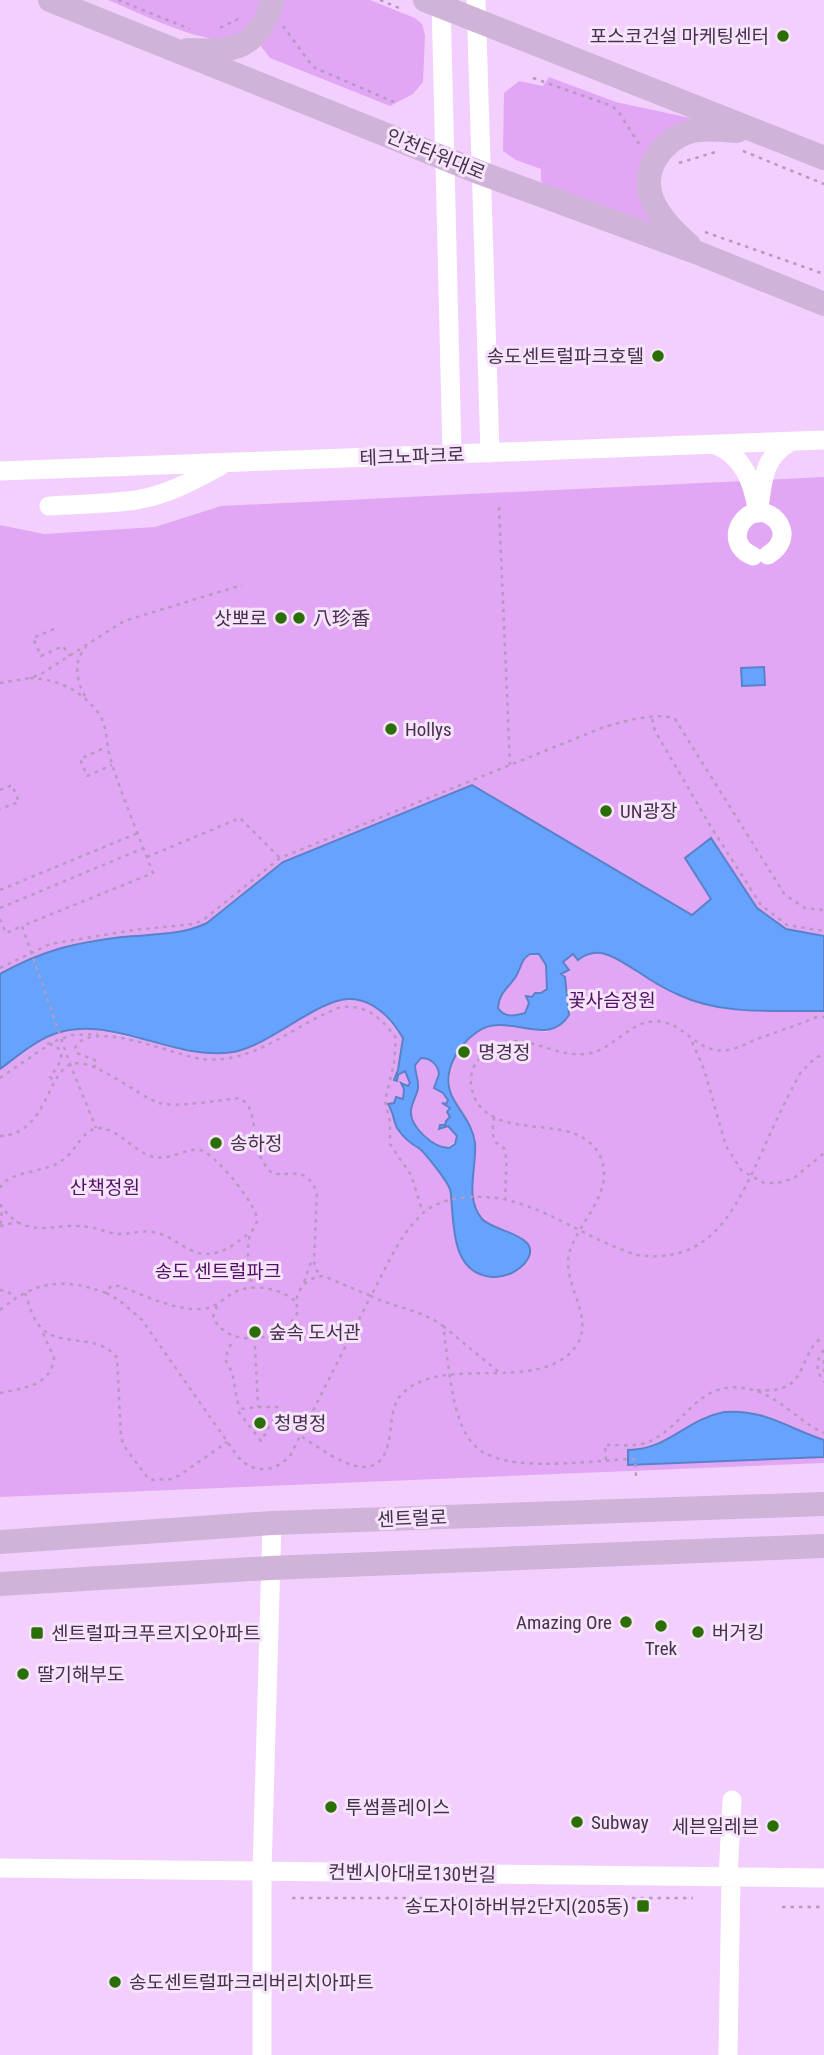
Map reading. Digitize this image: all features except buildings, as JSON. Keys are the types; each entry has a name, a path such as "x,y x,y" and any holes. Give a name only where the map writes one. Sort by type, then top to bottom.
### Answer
{"main road":[{"name":"인천타워대로","path":"50,0 481,173 824,303"},
{"path":"173,49 216,51 235,48 251,41 267,22 273,0"},
{"path":"436,2 476,10 755,132 824,158"},
{"path":"698,253 671,229 657,211 648,187 653,164 667,144 687,132 708,129 755,132"},
{"name":"센트럴로","path":"0,1542 272,1523 824,1504"},
{"path":"0,1584 270,1568 824,1546"}],"street":[{"path":"436,2 445,157 452,454"},
{"path":"476,10 490,453"},
{"name":"테크노파크로","path":"0,471 824,440"},
{"path":"758,513 766,466 775,452 790,442"},
{"path":"715,445 729,451 745,469 755,495 758,513"},
{"path":"49,506 136,500 177,488 226,463"},
{"path":"758,513 770,515 782,532 779,545 761,555 742,549 737,534 742,520 758,513"},
{"path":"262,2055 262,1871 272,1523"},
{"path":"729,2055 732,1800"},
{"name":"컨벤시아대로130번길","path":"0,1868 824,1878"}],"path":[{"path":"380,0 398,8"},
{"path":"533,78 612,106 646,150"},
{"path":"671,162 688,161 726,148"},
{"path":"734,149 824,184"},
{"path":"695,228 824,274"},
{"path":"499,507 510,765"},
{"path":"30,678 124,621 242,585"},
{"path":"54,629 33,638 41,656 63,646 70,656"},
{"path":"0,919 6,933 153,873 112,765 103,721 79,686 78,664 83,650 95,640"},
{"path":"0,683 30,678 49,679 74,690 88,702"},
{"path":"0,968 50,944 134,930 194,924 203,920 280,858 604,727 667,716 675,719 785,895 805,908 824,910"},
{"path":"651,718 655,731 676,767 761,905 787,925 824,931"},
{"path":"102,749 80,758 88,776 112,765"},
{"path":"0,790 12,785 19,802 0,809"},
{"path":"147,857 240,818 280,858"},
{"path":"0,890 138,833"},
{"path":"0,908 144,848"},
{"path":"22,926 70,1064 96,1128"},
{"path":"0,1078 48,1043 83,1033 108,1036 188,1057 220,1060 253,1053 341,1007 354,1006 374,1013 397,1040 385,1101 390,1144 411,1175 423,1213"},
{"path":"301,1436 344,1464 373,1466 387,1452 392,1414 401,1395 413,1386 451,1375 542,1369 566,1355 578,1342 583,1323 568,1263 570,1251 602,1186 603,1166 595,1148 575,1133 516,1124 494,1116 482,1107 473,1096 471,1072 481,1057 505,1041 517,1040 556,1051 585,1054 604,1048 636,1026 652,1021 675,1026 701,1046 729,1050 817,1017 824,1017"},
{"path":"94,1068 97,1061 77,1052 75,1046 86,1039 108,1036"},
{"path":"691,1040 704,1069 726,1146 735,1163 764,1183 785,1182 794,1178 824,1153"},
{"path":"35,1053 50,1044 59,1048 62,1058 50,1077 56,1082"},
{"path":"0,1310 24,1292 39,1286 61,1283 87,1286 119,1300 142,1320 243,1463 254,1469 266,1470 285,1461 301,1436 397,1247 423,1213 436,1204 451,1199 495,1196 637,1255 654,1257 678,1254 702,1243 721,1227 751,1176 801,1072 824,1053"},
{"path":"0,1136 13,1134 32,1121 70,1064 80,1063 94,1068 162,1103 239,1098 247,1102 252,1111 257,1151 266,1168 273,1174 304,1175 317,1192 313,1252 309,1271 296,1302 297,1314 286,1327 264,1336 229,1335 218,1327 214,1317 220,1303"},
{"path":"494,1116 493,1138 505,1150 506,1199"},
{"path":"0,1188 8,1178 47,1169 63,1160 83,1135 96,1128 110,1131 140,1151 156,1157 166,1158 193,1150 206,1152 255,1210 257,1220 251,1231 248,1249 252,1288"},
{"path":"0,1204 0,1225 18,1222 47,1229 86,1226 114,1234 156,1232 196,1253 205,1254 215,1253 235,1244 251,1231"},
{"path":"0,1204 18,1222"},
{"path":"235,1244 243,1243 248,1249"},
{"path":"313,1252 315,1268 323,1276 389,1305 424,1314 443,1326 500,1373"},
{"path":"299,1291 309,1280 323,1276"},
{"path":"106,1293 111,1286 119,1286 171,1304 200,1310 220,1303 235,1292 252,1288 281,1292 296,1302"},
{"path":"0,1290 7,1291 15,1298"},
{"path":"0,1393 38,1383 51,1371 54,1362 53,1353 24,1292"},
{"path":"38,1326 53,1336 104,1346 117,1358 121,1438 126,1449 151,1480 175,1478 227,1443"},
{"path":"443,1326 461,1424 474,1446 488,1455 519,1462 635,1460 636,1477"},
{"path":"606,1460 605,1445 649,1441 711,1393 728,1389 773,1389 790,1383 800,1375 814,1344 824,1336"},
{"path":"231,1344 226,1362 232,1372 239,1409 261,1441 280,1409 271,1406 239,1409"},
{"path":"255,1346 258,1408"},
{"path":"824,1350 818,1359 817,1369 824,1382"},
{"path":"824,1360 824,1373"},
{"path":"746,1388 774,1398 803,1422 824,1433"},
{"path":"292,1898 693,1899"},
{"path":"782,1907 824,1907"}],"green space":[{"path":"108,0 264,0 254,22 242,35 224,40 191,34"},
{"path":"280,0 370,0 415,18 422,24 425,35 423,82 413,94 390,106 270,58 260,45"},
{"path":"549,77 616,102 704,121 650,150 663,231 544,185 541,181 541,169 516,160 503,151 504,93 519,81 543,86"},
{"path":"824,477 824,936 786,929 757,908 742,887 686,858 712,899 692,915 472,786 283,862 207,923 197,927 74,945 45,953 0,974 0,525 44,534 155,527 221,506"},
{"name":"송도 센트럴파크","path":"594,953 618,959 678,995 706,1005 756,1011 824,1011 824,1463 0,1497 0,1069 49,1036 72,1029 93,1029 208,1054 331,1003 347,999 364,1002 377,1007 403,1038 397,1074 406,1071 410,1083 409,1086 403,1082 401,1085 404,1089 403,1098 394,1098 394,1102 388,1104 409,1142 421,1150 450,1188 474,1139 454,1101 450,1086 452,1064 462,1044 478,1030 495,1025 547,1032 570,1007 565,978 561,974 569,970 563,962 573,954 578,960"},
{"path":"530,954 539,954 546,966 547,989 532,997 526,996 529,1003 525,1013 507,1015 498,1008 500,999 524,959"},
{"path":"422,1058 437,1067 439,1074 434,1088 443,1093 448,1102 442,1103 450,1109 447,1113 450,1117 445,1125 439,1126 439,1130 448,1126 458,1139 447,1148 423,1134 411,1115 418,1087 415,1065"}],"water":[{"path":"764,667 765,685 742,686 741,668"},
{"path":"472,785 692,915 711,899 685,858 711,838 757,908 786,929 824,936 824,1011 732,1009 696,1002 668,990 616,958 601,953 586,955 578,960 573,954 563,962 569,970 561,974 565,977 569,1015 560,1025 538,1030 489,1026 477,1032 463,1045 449,1071 450,1090 474,1137 472,1192 477,1210 482,1219 516,1235 529,1246 530,1254 522,1266 510,1274 497,1277 480,1274 464,1261 456,1241 449,1187 420,1149 407,1140 397,1128 388,1104 394,1103 396,1097 403,1099 404,1089 401,1083 408,1086 410,1083 405,1071 398,1075 397,1081 394,1080 403,1038 387,1017 366,1002 349,999 323,1006 262,1041 233,1052 187,1050 117,1032 71,1030 42,1039 0,1069 0,974 45,953 74,945 197,927 207,923 283,862","holes":["530,954 539,954 546,965 547,989 535,993 532,997 526,996 529,1003 525,1013 507,1015 498,1008 500,999 524,959","421,1058 436,1065 439,1074 434,1088 448,1100 446,1104 442,1103 450,1108 447,1112 450,1117 439,1129 448,1126 457,1136 455,1144 449,1148 430,1140 418,1129 411,1117 418,1088 415,1065"]},
{"path":"724,1412 764,1416 824,1440 824,1457 628,1465 628,1450 655,1445 698,1421"}],"place":[{"name":"포스코건설 마케팅센터","path":"783,36"},
{"name":"송도센트럴파크호텔","path":"658,356"},
{"name":"삿뽀로","path":"281,618"},
{"name":"八珍香","path":"299,618"},
{"name":"Hollys","path":"391,729"},
{"name":"UN광장","path":"606,811"},
{"name":"명경정","path":"464,1052"},
{"name":"송하정","path":"216,1143"},
{"name":"숲속 도서관","path":"255,1332"},
{"name":"청명정","path":"260,1423"},
{"name":"Amazing Ore","path":"626,1622"},
{"name":"Trek","path":"661,1626"},
{"name":"버거킹","path":"698,1632"},
{"name":"센트럴파크푸르지오아파트","path":"37,1633"},
{"name":"딸기해부도","path":"23,1674"},
{"name":"투썸플레이스","path":"331,1807"},
{"name":"Subway","path":"577,1822"},
{"name":"세븐일레븐","path":"773,1826"},
{"name":"송도자이하버뷰2단지(205동)","path":"643,1906"},
{"name":"송도센트럴파크리버리치아파트","path":"115,1982"}],"park label":[{"name":"꽃사슴정원","path":"612,1000"},
{"name":"산책정원","path":"105,1187"}]}
